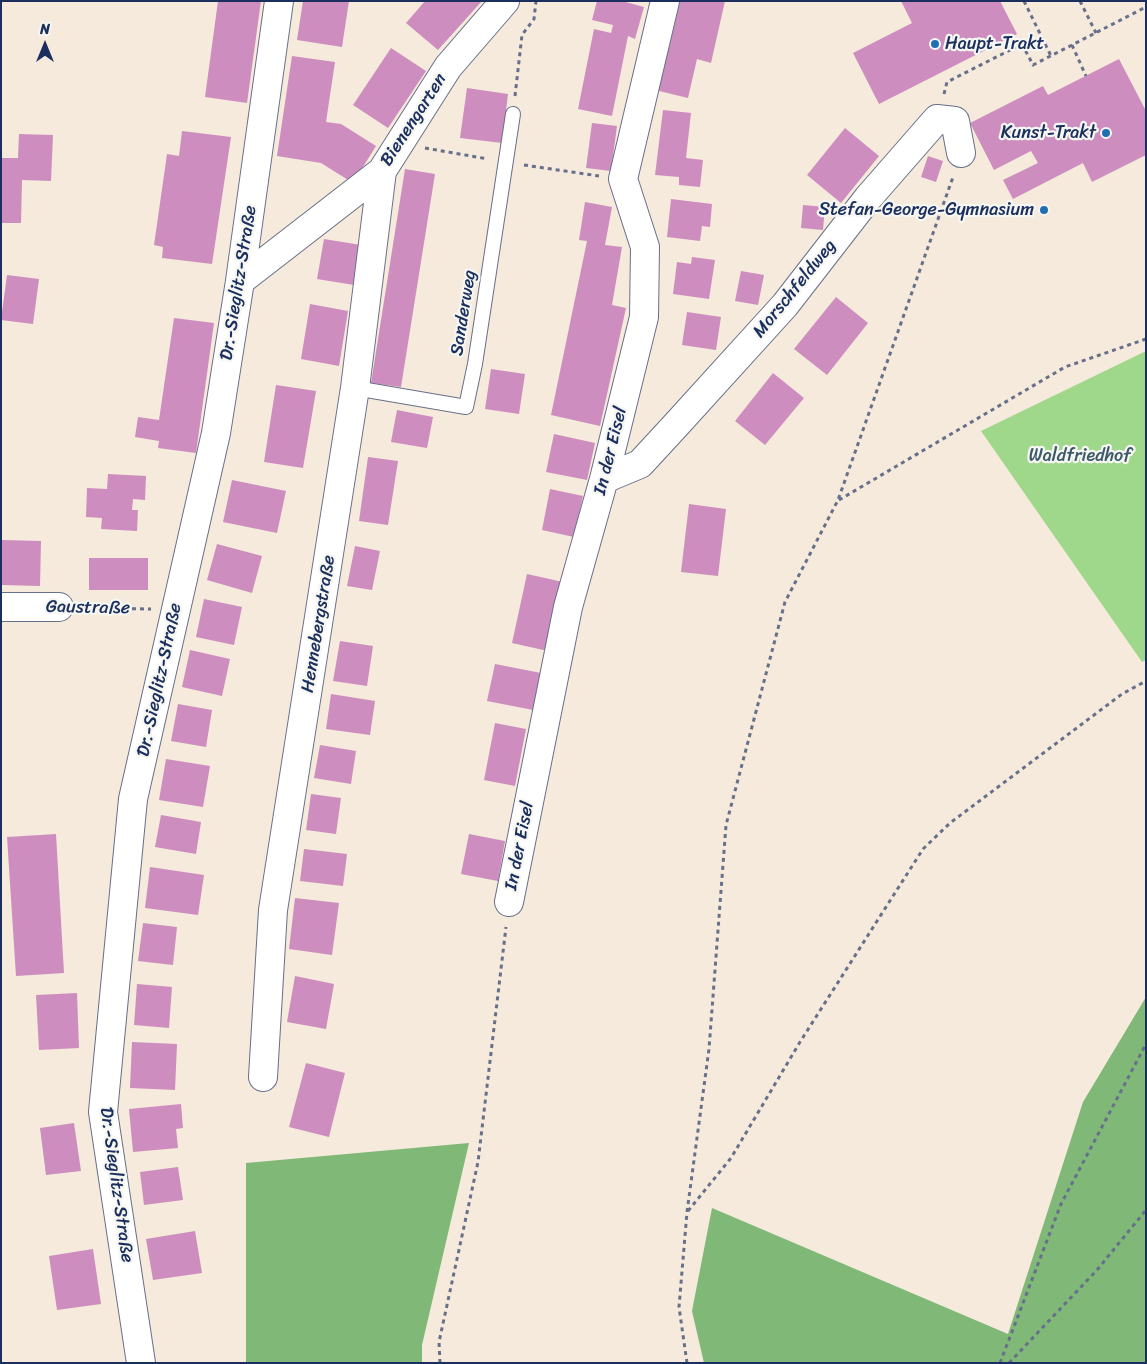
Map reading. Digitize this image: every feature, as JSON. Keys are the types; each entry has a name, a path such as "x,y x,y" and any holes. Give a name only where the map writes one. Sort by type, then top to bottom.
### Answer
{"street":[{"name":"Dr.-Sieglitz-Straße","path":"142,1363 103,1112 133,799 216,433 240,281 279,1"},
{"name":"Bienengarten","path":"240,281 382,171 448,67 505,1"},
{"name":"In der Eisel","path":"509,902 568,608 604,479 644,317 645,247 624,180 665,1"},
{"name":"Morschfeldweg","path":"604,479 640,464 785,305 868,198 937,119"},
{"path":"937,119 955,121 961,153"},
{"name":"Hennebergstraße","path":"263,1077 273,910 355,388 382,171"},
{"name":"Gaustraße","path":"1,608 59,608"}],"lane":[{"name":"Sanderweg","path":"355,388 466,407 480,336 513,114"}],"path":[{"path":"513,114 522,35 534,19 536,1"},
{"path":"1024,1 1052,56"},
{"path":"1080,1 1096,33"},
{"path":"937,119 947,82 1022,44 1033,65 1146,7"},
{"path":"1072,45 1086,76"},
{"path":"687,1363 678,1307 687,1212 709,1049 726,825 785,602 838,500 961,153"},
{"path":"838,500 1064,367 1146,340"},
{"name":"Gaustraße","path":"59,608 175,610"},
{"path":"687,1212 731,1158 800,1042 923,849 950,824 1122,694 1146,681"},
{"path":"440,1363 439,1342 478,1162 509,902"},
{"path":"1000,1363 1061,1204 1146,1044"},
{"path":"1009,1363 1097,1270 1146,1210"}],"green space":[{"name":"Waldfriedhof","path":"1146,351 1146,660 1142,662 981,431"},
{"path":"1146,997 1146,1363 704,1363 692,1311 712,1208 1008,1334 1083,1102"},
{"path":"469,1143 422,1345 422,1363 246,1363 246,1163"}],"building":[{"path":"218,1 261,1 247,103 205,97"},
{"path":"303,1 349,1 342,47 297,40"},
{"path":"425,1 482,1 438,50 406,23"},
{"path":"597,1 622,1 644,7 635,39 628,36 612,116 578,109 594,29 611,33 613,25 592,20"},
{"path":"680,1 725,1 711,63 697,59 688,98 651,89 661,45 669,47"},
{"name":"Haupt-Trakt","path":"901,1 1000,1 1017,34 879,104 853,53 912,23"},
{"path":"391,48 426,71 388,128 353,105"},
{"path":"292,56 335,62 326,122 341,124 376,146 353,183 321,163 277,156"},
{"path":"1119,59 1146,111 1146,155 1092,182 1083,163 1013,199 1003,180 1038,163 1031,151 994,170 970,123 1043,86 1048,95"},
{"path":"467,88 508,94 502,143 460,138"},
{"path":"663,110 691,113 686,158 703,160 700,187 679,185 679,177 655,175"},
{"path":"592,123 617,126 611,171 586,168"},
{"path":"845,128 879,156 841,203 807,175"},
{"path":"182,131 231,137 212,264 162,258 163,247 154,245 167,154 179,156"},
{"path":"19,134 53,135 51,181 22,180 21,223 1,223 1,158 18,158"},
{"path":"928,156 943,161 936,182 921,177"},
{"path":"405,169 435,174 401,387 371,383"},
{"path":"671,199 712,204 710,227 702,226 700,241 667,237"},
{"path":"585,202 612,207 605,245 622,247 612,305 626,308 600,426 551,415 587,241 579,240"},
{"path":"803,205 825,207 823,230 801,228"},
{"path":"324,239 361,245 354,285 317,279"},
{"path":"692,257 715,260 709,299 673,294 677,262 691,264"},
{"path":"741,271 764,275 758,305 735,301"},
{"path":"7,275 39,279 33,324 1,320"},
{"path":"836,297 868,323 827,375 794,349"},
{"path":"310,304 348,311 339,366 301,359"},
{"path":"687,312 721,317 716,350 682,345"},
{"path":"174,318 214,323 196,453 158,448 159,441 135,437 138,417 159,420"},
{"path":"491,369 525,374 519,414 485,409"},
{"path":"773,373 804,398 765,445 735,421"},
{"path":"276,385 316,391 303,468 264,462"},
{"path":"397,410 433,417 427,448 391,442"},
{"path":"554,434 595,443 587,480 546,472"},
{"path":"368,457 398,461 388,525 359,521"},
{"path":"108,474 146,476 145,500 133,499 132,510 138,510 137,531 101,529 102,518 86,517 87,488 107,489"},
{"path":"232,480 286,491 277,533 223,522"},
{"path":"550,489 583,496 574,537 542,530"},
{"path":"689,504 726,509 718,576 681,572"},
{"path":"2,540 41,541 40,586 2,585"},
{"path":"217,544 262,556 252,593 207,580"},
{"path":"355,546 380,551 372,590 347,586"},
{"path":"89,558 148,558 148,590 89,590"},
{"path":"527,574 563,582 548,651 512,643"},
{"path":"204,599 242,607 234,645 196,637"},
{"path":"340,641 373,646 367,686 333,681"},
{"path":"190,650 230,659 222,696 182,687"},
{"path":"495,664 541,673 533,710 487,701"},
{"path":"331,694 375,701 370,735 326,729"},
{"path":"178,704 212,710 206,747 171,741"},
{"path":"495,723 526,729 515,786 484,780"},
{"path":"320,745 356,751 351,784 314,778"},
{"path":"166,759 210,766 203,807 159,800"},
{"path":"311,794 341,798 336,834 306,830"},
{"path":"161,815 201,822 196,854 155,847"},
{"path":"56,834 64,973 16,976 7,837"},
{"path":"469,834 505,841 498,881 461,874"},
{"path":"304,849 347,854 343,886 300,881"},
{"path":"150,867 204,875 198,915 145,908"},
{"path":"295,898 339,903 332,955 289,949"},
{"path":"143,923 177,927 173,965 138,961"},
{"path":"295,976 334,984 326,1029 287,1022"},
{"path":"137,984 172,987 169,1028 134,1025"},
{"path":"77,993 79,1048 39,1050 36,995"},
{"path":"132,1042 177,1044 175,1090 130,1088"},
{"path":"306,1063 345,1073 329,1137 289,1127"},
{"path":"181,1104 183,1128 176,1129 178,1148 133,1152 129,1109"},
{"path":"74,1123 81,1171 46,1175 40,1128"},
{"path":"178,1167 183,1200 144,1205 140,1172"},
{"path":"195,1231 202,1273 153,1280 146,1239"},
{"path":"93,1249 101,1304 57,1310 49,1256"}],"place":[{"name":"Haupt-Trakt","path":"935,44"},
{"name":"Kunst-Trakt","path":"1106,133"},
{"name":"Stefan-George-Gymnasium","path":"1044,210"}]}
